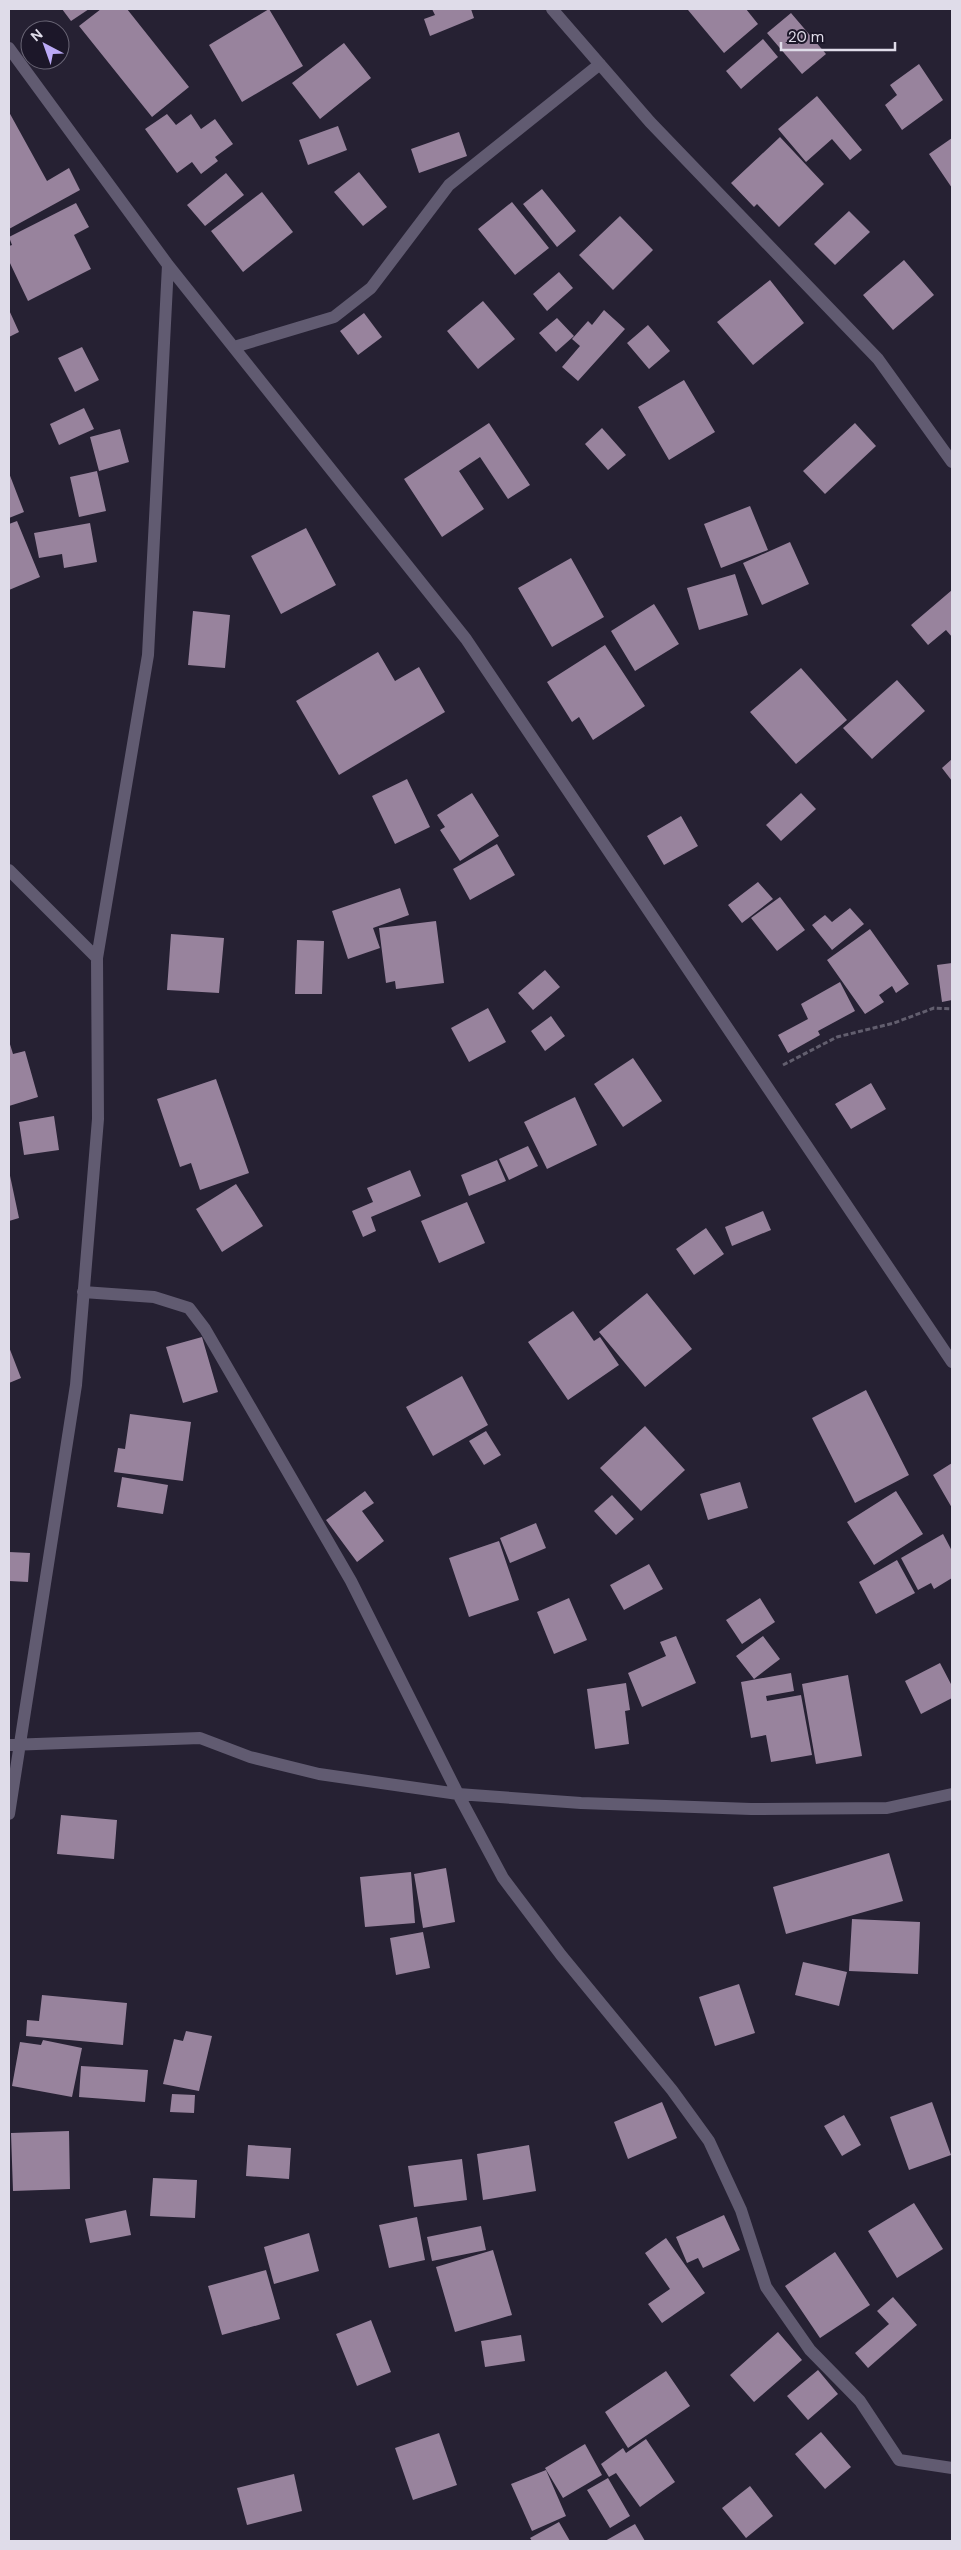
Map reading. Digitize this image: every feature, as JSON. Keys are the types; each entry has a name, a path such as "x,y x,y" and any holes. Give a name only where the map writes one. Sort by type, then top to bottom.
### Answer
{"street":[{"path":"552,9 650,122 878,359 952,462"},
{"path":"9,48 168,265 466,639 952,1362"},
{"path":"234,347 334,317 371,288 449,185 600,64"},
{"path":"9,1814 13,1746 76,1385 98,1118 97,958 148,655 168,265"},
{"path":"9,870 97,958"},
{"path":"83,1292 154,1297 190,1308 205,1329 351,1581 458,1794 503,1878 561,1955 672,2090 709,2140 741,2210 766,2287 810,2350 860,2401 899,2460 952,2468"},
{"path":"13,1746 200,1738 250,1757 319,1774 458,1794 581,1803 751,1809 887,1808 952,1794"}],"path":[{"path":"760,1077 837,1037 894,1023 934,1008 952,1008"}],"building":[{"path":"62,9 89,9 71,21"},
{"path":"101,9 127,9 189,87 152,117 79,26"},
{"path":"269,9 303,66 242,102 209,45"},
{"path":"432,9 471,9 474,18 430,36 424,19 435,15"},
{"path":"746,9 758,24 724,53 688,10"},
{"path":"791,13 826,54 802,74 767,33"},
{"path":"763,39 778,57 741,89 726,71"},
{"path":"344,43 371,78 320,119 292,83"},
{"path":"919,64 943,100 902,130 885,105 897,95 890,85"},
{"path":"817,96 862,150 850,160 832,139 806,162 778,129"},
{"path":"9,112 47,181 69,168 80,190 9,229"},
{"path":"167,114 176,125 191,114 201,129 215,119 233,144 215,157 218,161 201,174 192,162 177,173 145,129"},
{"path":"338,126 347,150 308,165 299,140"},
{"path":"459,132 467,156 419,173 411,149"},
{"path":"780,137 824,184 779,227 757,204 754,207 731,183"},
{"path":"952,138 952,188 929,154"},
{"path":"359,172 387,207 363,226 334,192"},
{"path":"226,173 244,195 205,226 187,205"},
{"path":"542,189 576,231 557,247 523,204"},
{"path":"262,192 293,232 243,272 211,231"},
{"path":"512,202 549,248 515,275 478,229"},
{"path":"76,203 89,227 74,235 91,269 28,301 9,261 9,246 12,245 9,237"},
{"path":"849,211 870,232 835,265 814,244"},
{"path":"620,216 653,250 613,290 579,255"},
{"path":"904,260 934,295 893,330 863,295"},
{"path":"559,272 573,288 547,311 533,294"},
{"path":"770,280 804,323 753,365 717,322"},
{"path":"483,301 515,339 478,369 447,331"},
{"path":"9,310 19,332 9,337"},
{"path":"604,310 625,329 578,381 562,367 580,346 572,339 588,321 592,325"},
{"path":"364,313 382,337 358,355 340,331"},
{"path":"557,318 574,336 556,352 539,333"},
{"path":"648,325 670,351 649,369 627,343"},
{"path":"82,347 99,380 75,392 58,358"},
{"path":"684,380 715,432 669,460 638,407"},
{"path":"84,408 94,429 59,445 50,424"},
{"path":"489,423 530,485 508,499 480,457 459,471 484,509 442,537 404,479"},
{"path":"855,423 876,446 825,494 803,471"},
{"path":"602,428 626,455 608,470 585,444"},
{"path":"120,429 129,462 99,471 90,437"},
{"path":"97,471 106,511 79,517 70,477"},
{"path":"9,473 24,512 9,518"},
{"path":"750,506 768,550 721,568 704,524"},
{"path":"17,521 40,577 9,590 9,524"},
{"path":"90,523 97,562 64,568 62,554 39,558 34,533"},
{"path":"306,528 336,585 281,614 251,556"},
{"path":"790,542 809,584 762,605 743,563"},
{"path":"571,558 604,617 552,647 518,588"},
{"path":"735,574 748,615 699,630 687,588"},
{"path":"952,590 952,637 946,630 928,645 911,625"},
{"path":"654,604 679,644 635,671 611,631"},
{"path":"193,611 230,615 225,668 188,665"},
{"path":"605,645 645,706 593,740 579,717 572,722 547,682"},
{"path":"378,652 395,681 419,667 445,712 339,775 296,701"},
{"path":"801,668 847,720 796,764 750,712"},
{"path":"897,680 925,711 872,759 843,728"},
{"path":"952,759 952,781 942,768"},
{"path":"407,779 430,827 395,844 372,796"},
{"path":"472,793 499,836 460,861 440,830 445,827 437,815"},
{"path":"801,793 816,809 781,841 766,825"},
{"path":"681,816 698,846 664,865 647,836"},
{"path":"497,844 515,875 470,900 453,869"},
{"path":"758,882 773,899 742,923 728,905"},
{"path":"400,888 409,915 373,928 380,948 348,959 332,911"},
{"path":"780,897 805,930 777,951 751,918"},
{"path":"850,908 864,924 832,950 812,925 825,915 832,922"},
{"path":"436,921 444,983 396,989 395,981 386,983 379,928"},
{"path":"870,929 909,984 896,993 892,986 879,995 884,1002 865,1014 827,960"},
{"path":"171,934 224,938 219,993 167,990"},
{"path":"297,940 324,941 322,994 295,994"},
{"path":"952,963 952,1000 942,1002 937,965"},
{"path":"545,970 560,987 533,1010 518,993"},
{"path":"840,982 855,1011 818,1031 820,1035 788,1053 778,1035 808,1019 801,1004"},
{"path":"488,1008 506,1042 469,1062 451,1028"},
{"path":"551,1016 565,1036 545,1051 531,1031"},
{"path":"9,1041 13,1054 25,1051 38,1097 9,1106"},
{"path":"633,1058 662,1101 623,1127 594,1084"},
{"path":"216,1079 249,1173 200,1190 191,1163 180,1167 157,1099"},
{"path":"871,1083 886,1109 851,1129 835,1104"},
{"path":"575,1097 597,1145 547,1169 524,1122"},
{"path":"54,1116 59,1150 24,1155 19,1122"},
{"path":"528,1146 538,1166 509,1180 499,1159"},
{"path":"497,1160 506,1181 469,1196 461,1175"},
{"path":"410,1170 421,1196 371,1217 376,1231 363,1237 352,1211 373,1202 367,1188"},
{"path":"9,1171 19,1218 9,1221"},
{"path":"236,1184 263,1226 222,1252 196,1209"},
{"path":"467,1202 485,1243 439,1263 421,1221"},
{"path":"763,1211 771,1230 732,1246 725,1227"},
{"path":"706,1228 724,1254 694,1275 676,1249"},
{"path":"647,1293 692,1349 645,1387 599,1332"},
{"path":"573,1311 594,1341 600,1337 619,1365 568,1400 528,1342"},
{"path":"202,1337 218,1392 183,1403 166,1347"},
{"path":"9,1347 21,1378 9,1383"},
{"path":"462,1376 488,1425 433,1456 406,1407"},
{"path":"866,1390 909,1475 855,1503 812,1418"},
{"path":"130,1414 191,1422 183,1481 114,1472 118,1448 125,1449"},
{"path":"645,1426 685,1470 641,1511 600,1468"},
{"path":"486,1431 501,1455 484,1465 469,1441"},
{"path":"952,1463 952,1508 933,1475"},
{"path":"122,1477 168,1485 163,1514 117,1507"},
{"path":"740,1482 748,1508 708,1520 700,1494"},
{"path":"365,1491 374,1503 362,1511 384,1541 357,1562 326,1520"},
{"path":"896,1491 923,1534 874,1565 847,1522"},
{"path":"612,1495 634,1519 616,1535 594,1511"},
{"path":"536,1523 546,1548 510,1563 500,1538"},
{"path":"943,1534 952,1551 952,1578 934,1589 931,1583 918,1590 901,1558"},
{"path":"499,1541 519,1600 469,1617 449,1558"},
{"path":"9,1552 30,1553 28,1582 9,1581"},
{"path":"897,1560 915,1593 876,1614 859,1582"},
{"path":"649,1564 663,1589 624,1610 610,1585"},
{"path":"569,1598 587,1640 554,1654 537,1612"},
{"path":"760,1598 775,1622 742,1644 726,1620"},
{"path":"676,1636 696,1683 642,1707 628,1673 666,1656 660,1642"},
{"path":"763,1636 780,1659 754,1679 736,1656"},
{"path":"940,1663 952,1686 952,1698 921,1714 905,1681"},
{"path":"791,1673 794,1691 766,1696 767,1701 801,1695 812,1755 771,1762 766,1735 751,1738 741,1682"},
{"path":"848,1675 862,1756 816,1764 802,1684"},
{"path":"626,1683 630,1710 625,1711 629,1744 595,1749 587,1689"},
{"path":"61,1815 117,1820 114,1859 57,1854"},
{"path":"889,1853 903,1901 786,1934 773,1887"},
{"path":"446,1868 455,1922 423,1928 414,1874"},
{"path":"411,1872 415,1923 365,1927 360,1877"},
{"path":"852,1919 920,1922 918,1974 849,1971"},
{"path":"423,1932 430,1968 396,1975 390,1938"},
{"path":"803,1962 847,1972 839,2006 795,1995"},
{"path":"739,1984 755,2033 715,2046 699,1997"},
{"path":"42,1995 127,2003 123,2045 26,2036 27,2020 39,2021"},
{"path":"186,2031 212,2036 199,2091 163,2084 174,2039 183,2041"},
{"path":"43,2040 82,2048 72,2097 12,2086 20,2042 41,2045"},
{"path":"81,2066 148,2070 145,2102 79,2097"},
{"path":"172,2094 195,2095 194,2113 170,2112"},
{"path":"662,2102 677,2138 628,2159 614,2122"},
{"path":"932,2102 951,2155 909,2170 890,2117"},
{"path":"844,2115 861,2145 842,2156 824,2126"},
{"path":"69,2131 70,2189 13,2191 11,2133"},
{"path":"248,2145 291,2148 289,2179 246,2176"},
{"path":"529,2145 536,2191 483,2200 477,2154"},
{"path":"462,2159 467,2200 414,2207 408,2166"},
{"path":"153,2178 197,2180 195,2218 150,2216"},
{"path":"914,2203 943,2249 897,2278 868,2231"},
{"path":"126,2210 131,2235 90,2243 85,2219"},
{"path":"724,2215 740,2250 703,2268 698,2258 687,2263 676,2237"},
{"path":"417,2217 425,2260 389,2268 379,2225"},
{"path":"481,2226 486,2250 432,2261 427,2237"},
{"path":"309,2233 319,2271 274,2284 264,2247"},
{"path":"666,2238 705,2293 662,2323 648,2304 670,2289 645,2253"},
{"path":"493,2250 512,2315 455,2332 436,2267"},
{"path":"835,2252 870,2305 820,2338 785,2286"},
{"path":"266,2270 280,2319 222,2335 208,2286"},
{"path":"893,2297 917,2325 868,2368 855,2353 889,2324 877,2311"},
{"path":"371,2320 391,2372 357,2386 336,2334"},
{"path":"778,2332 802,2360 754,2402 730,2375"},
{"path":"521,2335 525,2361 485,2367 481,2341"},
{"path":"818,2370 838,2394 808,2420 787,2396"},
{"path":"666,2371 690,2406 628,2448 605,2412"},
{"path":"821,2432 851,2467 825,2489 795,2454"},
{"path":"439,2433 457,2485 413,2500 395,2448"},
{"path":"646,2439 675,2482 640,2507 616,2473 609,2477 601,2464 623,2448 626,2453"},
{"path":"585,2444 602,2475 563,2498 545,2468"},
{"path":"546,2470 566,2516 532,2531 511,2484"},
{"path":"294,2474 302,2511 247,2525 237,2488"},
{"path":"608,2478 630,2516 610,2528 587,2490"},
{"path":"750,2486 773,2516 746,2538 722,2508"},
{"path":"559,2522 570,2541 532,2541 530,2538"},
{"path":"635,2524 645,2541 605,2541"}]}
